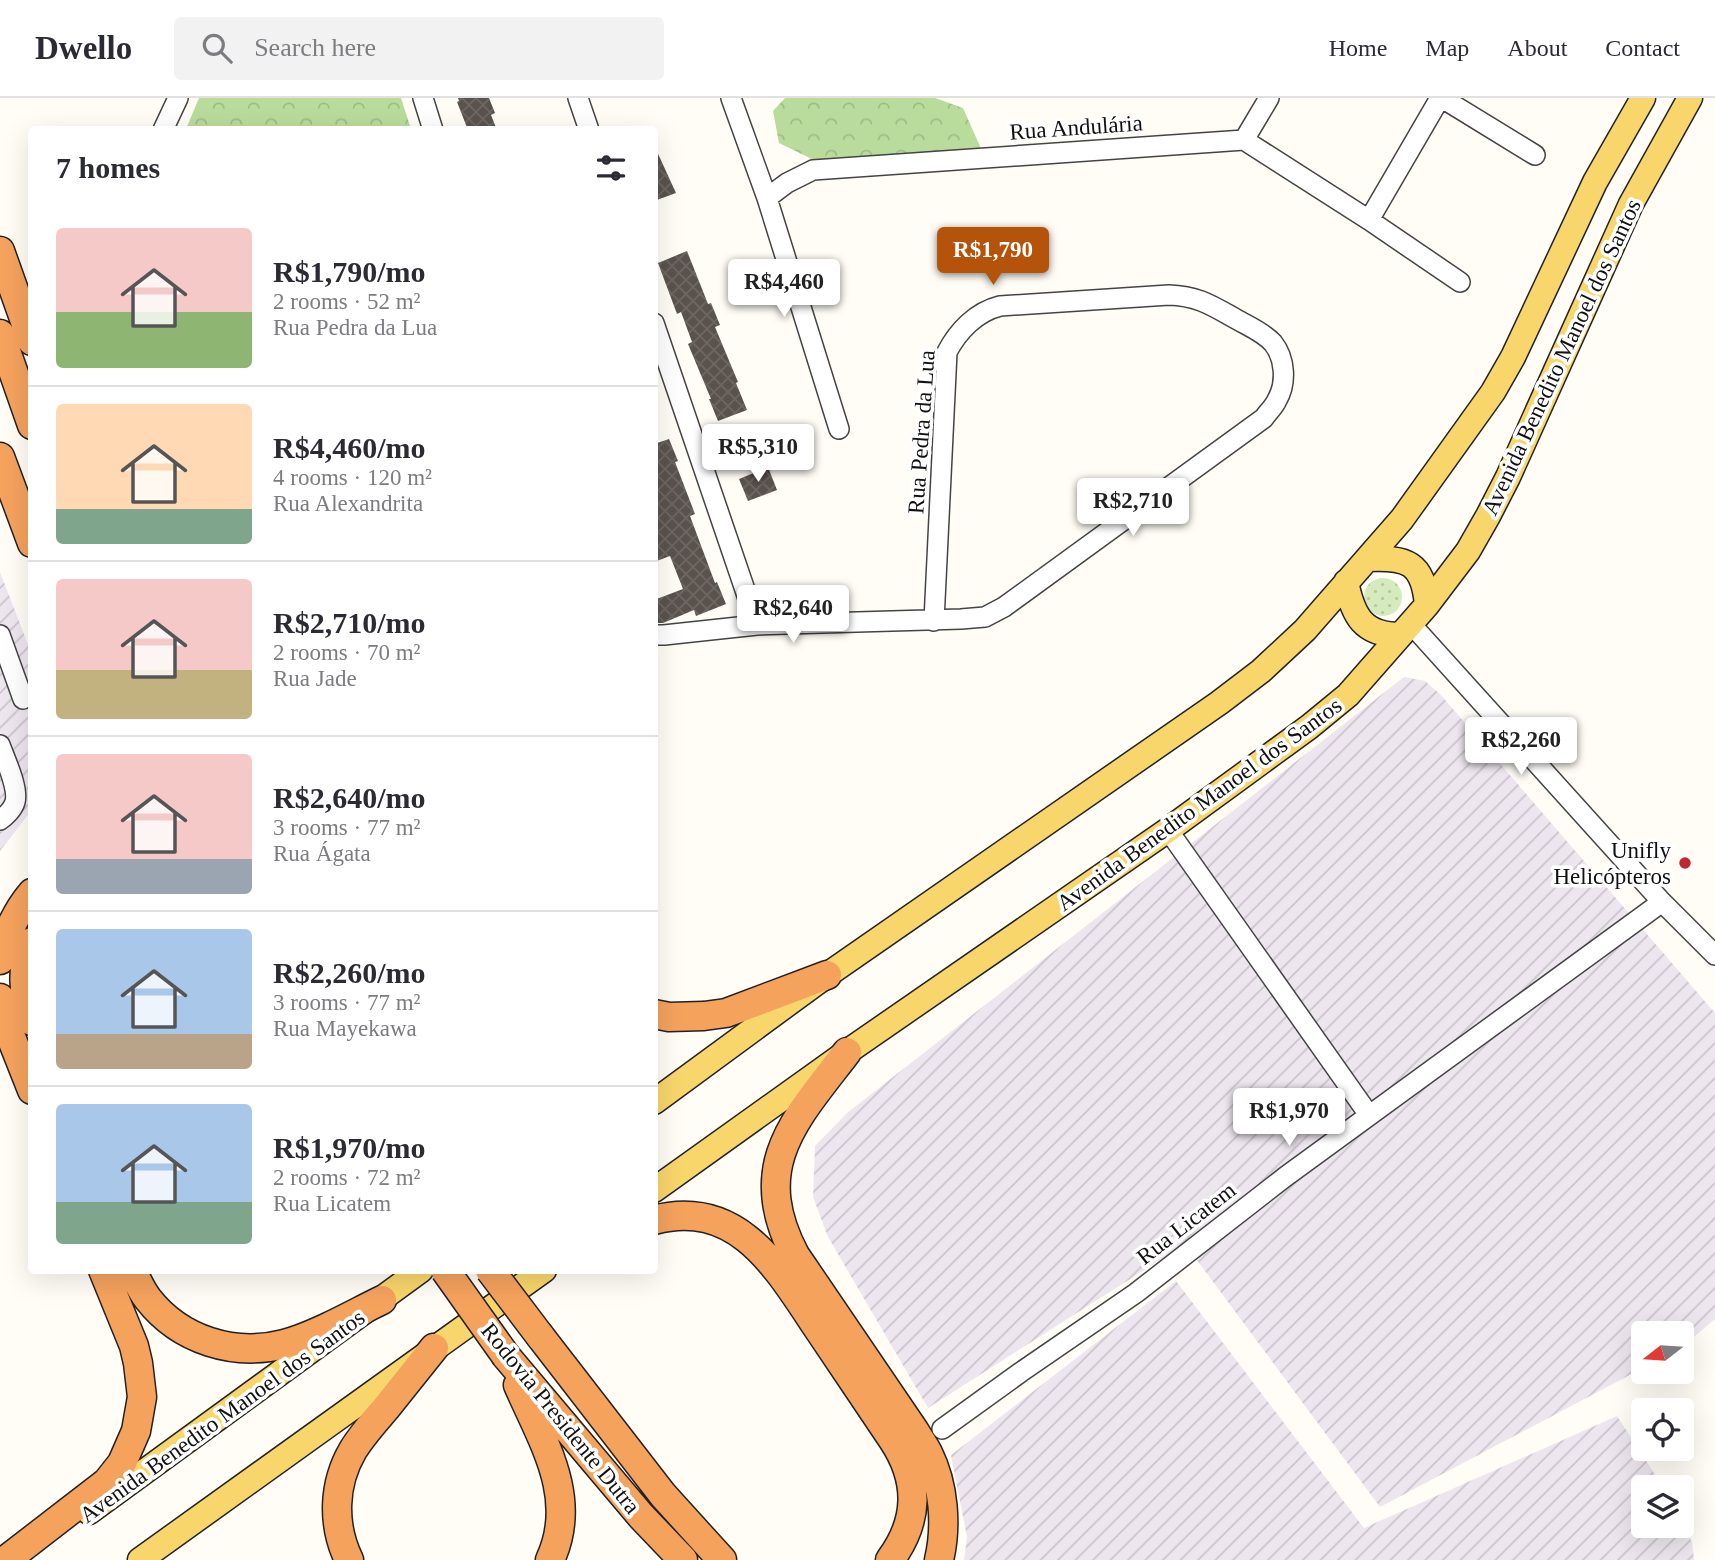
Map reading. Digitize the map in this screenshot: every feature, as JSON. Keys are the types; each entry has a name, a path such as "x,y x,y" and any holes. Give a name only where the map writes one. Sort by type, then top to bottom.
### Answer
{"highway":[{"path":"0,251 28,330"},
{"path":"0,334 28,414"},
{"path":"1,461 10,511 28,537"},
{"path":"0,960 8,930 28,898"},
{"path":"28,954 24,991 28,1006"},
{"path":"658,1015 669,1017 726,1013 827,975"},
{"path":"0,998 7,1027 28,1080"},
{"path":"847,1052 802,1111 785,1140 777,1173 777,1207 787,1240 795,1255 928,1454 941,1496 943,1536 939,1560"},
{"path":"658,1219 672,1215 689,1215 708,1218 735,1229 760,1248 782,1275 894,1440 907,1465 913,1493 910,1522 890,1560"},
{"path":"6,1560 107,1482 122,1463 136,1431 142,1397 138,1363 134,1346 105,1274"},
{"path":"134,1274 149,1300 179,1328 208,1342 239,1349 286,1344 382,1300"},
{"name":"Rodovia Presidente Dutra","path":"447,1274 506,1356 641,1516 683,1560"},
{"name":"Rodovia Presidente Dutra","path":"493,1274 663,1495 722,1560"},
{"path":"349,1560 341,1539 337,1508 346,1464 361,1438 434,1348"},
{"path":"506,1356 559,1484 562,1517 550,1560"},
{"path":"663,1495 743,1560"}],"main road":[{"name":"Avenida Benedito Manoel dos Santos","path":"658,1099 827,975 1219,703 1261,671 1305,630 1402,519 1493,392 1513,358 1595,182 1643,98"},
{"name":"Avenida Benedito Manoel dos Santos","path":"658,1188 847,1052 1168,830 1309,727 1348,695 1413,621 1468,551 1514,464 1631,204 1690,98"},
{"path":"1346,582 1358,619 1367,627 1381,634 1413,621 1425,586 1422,578 1403,561 1367,559"},
{"name":"Avenida Benedito Manoel dos Santos","path":"23,1560 416,1274"},
{"path":"140,1560 538,1274"}],"street":[{"path":"165,126 178,98"},
{"path":"423,98 432,126"},
{"path":"578,98 588,126"},
{"path":"731,98 767,198 839,429"},
{"path":"1269,98 1244,140 1460,282"},
{"path":"1369,220 1441,98 1535,155"},
{"name":"Rua Andulária","path":"767,198 787,183 813,170 1244,140"},
{"name":"Rua Pedra da Lua","path":"1188,296 1207,303 1258,331 1272,343 1282,359 1284,383 1277,401 1264,418 1004,607 985,617 934,621 947,352 953,340 968,323 989,309 1000,306 1188,296"},
{"path":"658,335 757,625"},
{"path":"658,635 757,625 934,621"},
{"path":"1413,621 1662,902 1715,955"},
{"path":"0,635 23,699"},
{"path":"0,745 14,783 15,803 6,817 0,820"},
{"path":"1168,830 1369,1115"},
{"name":"Rua Licatem","path":"942,1429 1136,1293 1285,1177 1662,902"}],"shaded area":[{"path":"0,572 28,645 28,815 0,851"},
{"path":"1404,677 1425,681 1440,694 1715,1013 1715,1319 1694,1337 1694,1321 1631,1321 1631,1374 1380,1507 1185,1244 928,1408 828,1237 813,1197 815,1146 847,1113"},
{"path":"1176,1281 1364,1528 1617,1416 1631,1438 1631,1461 1646,1461 1655,1475 1631,1475 1631,1538 1690,1538 1694,1560 964,1560 967,1537 951,1455"}],"green space":[{"path":"199,98 401,98 410,126 187,126"},
{"path":"785,98 935,98 963,108 983,153 820,163 779,143 773,111"},
{"path":"1383,578 1396,584 1402,597 1396,610 1383,616 1370,610 1364,597 1370,584"}],"building":[{"path":"458,98 489,98 495,113 491,115 495,126 466,126 457,102"},
{"path":"658,154 676,193 658,200"},
{"path":"687,251 708,304 711,303 720,325 715,327 747,410 718,421 688,344 692,342 681,312 677,314 658,263"},
{"path":"669,439 695,514 690,516 715,583 717,582 726,604 696,616 694,610 663,623 658,623 658,598 683,589 670,556 658,560 658,443"},
{"path":"768,467 777,490 748,501 739,479"}],"place":[{"name":"Unifly Helicópteros","path":"1685,863"}]}
